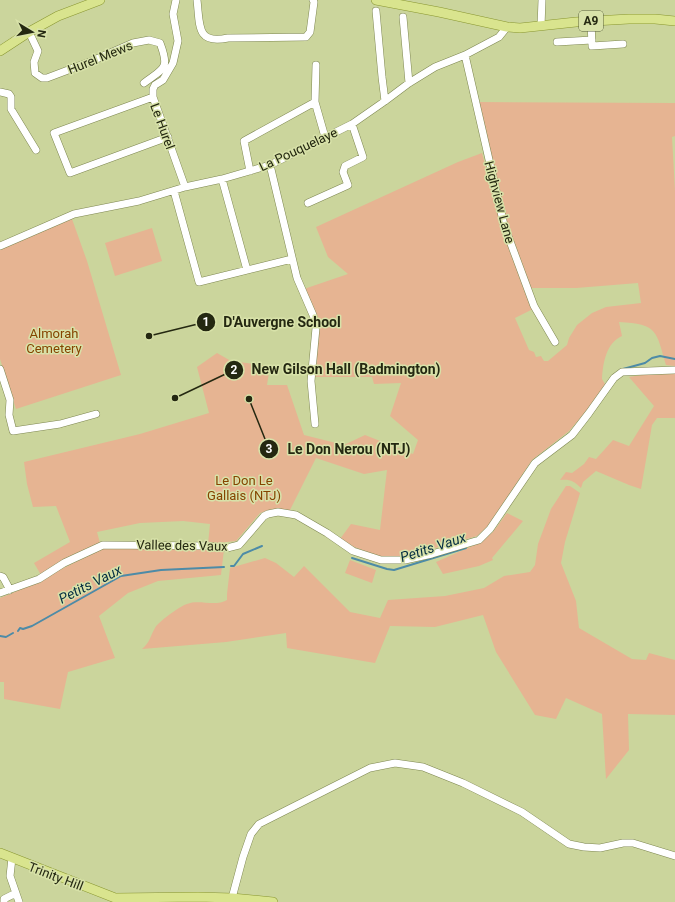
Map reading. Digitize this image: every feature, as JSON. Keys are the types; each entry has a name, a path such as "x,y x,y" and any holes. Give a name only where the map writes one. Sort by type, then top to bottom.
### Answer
{"main road":[{"path":"0,51 29,32 58,16 100,0"},
{"name":"A9","path":"376,0 506,27 541,26 591,21 655,19 675,21"},
{"name":"Trinity Hill","path":"0,853 115,898 168,900 198,897 232,898 273,902"}],"street":[{"name":"Le Hurel","path":"176,0 173,14 178,41 175,56 169,71 163,80 153,89 153,97 185,187"},
{"path":"197,0 200,31 208,38 217,41 228,38 306,37 310,32 313,0"},
{"path":"541,26 542,0"},
{"path":"376,11 385,101"},
{"path":"402,17 408,82"},
{"path":"591,21 592,46 623,44"},
{"name":"La Pouquelaye","path":"0,246 74,214 99,208 139,202 185,187 222,179 270,165 352,124 385,101 408,82 435,67 465,55 499,37 506,27"},
{"name":"Hurel Mews","path":"29,32 38,51 34,62 35,73 42,78 47,78 92,61 133,43 149,40 160,43 166,62 162,70 144,83"},
{"path":"557,42 592,40"},
{"name":"Highview Lane","path":"465,55 504,225 534,306 554,342"},
{"path":"316,65 315,102 325,137"},
{"path":"0,92 9,94 11,97 11,110 36,150"},
{"path":"153,97 54,133 70,173 168,138"},
{"path":"250,171 244,142 315,102"},
{"path":"308,203 348,185 343,172 345,166 363,157 352,124"},
{"path":"270,165 297,278 314,315 316,328 311,381 315,424"},
{"path":"222,179 247,270"},
{"path":"174,191 199,282 292,259"},
{"path":"0,369 10,400 9,414 13,431 60,424 96,414"},
{"name":"Vallee des Vaux","path":"0,593 39,579 64,563 103,545 209,546 227,548 239,545 264,516 278,512 296,515 327,533 352,551 380,560 405,560 432,554 479,540 490,529 535,463 572,434 590,413 614,378 622,372 675,370"},
{"path":"0,576 4,577 10,590"},
{"path":"232,898 251,834 259,824 370,768 395,763 423,767 463,783 522,812 569,844 584,848 600,848 623,843 633,843 675,856"},
{"path":"12,858 10,876 19,902"},
{"path":"4,902 4,899 16,893"}],"green space":[{"name":"Le Don Le Gallais (NTJ)","path":"477,102 675,103 675,136 672,137 675,191 675,366 666,365 657,337 648,328 632,323 619,322 622,336 612,343 606,354 602,379 605,384 594,402 569,431 532,460 488,526 477,536 407,556 381,557 354,547 340,539 351,524 380,530 387,470 364,474 316,458 290,510 273,509 260,513 236,541 208,544 210,524 183,521 140,523 97,532 100,543 41,575 34,563 70,542 56,506 33,507 27,484 24,462 140,434 209,413 197,367 217,353 231,361 270,366 267,385 287,385 304,435 344,445 365,435 413,454 418,440 390,416 401,383 374,384 372,377 313,377 318,330 304,289 348,274 328,257 316,227 458,162 482,153 503,227 533,309 515,318 529,350 534,352 536,357 541,356 544,361 548,361 567,345 569,338 577,325 592,313 606,307 641,303 638,283 576,288 529,288 507,227"},
{"name":"Almorah Cemetery","path":"72,219 87,261 121,375 16,409 0,359 0,249"},
{"path":"152,228 162,261 115,276 105,243"},
{"path":"675,374 675,418 657,418 652,425 641,489 596,471 583,482 581,488 572,481 560,480 566,472 572,473 584,464 589,457 596,459 613,440 629,446 654,406 629,377"},
{"path":"566,486 570,486 580,493 565,542 561,563 576,601 579,628 632,659 646,660 649,653 675,660 675,715 628,714 629,750 606,779 602,714 566,698 556,719 535,715 496,652 483,615 435,627 390,626 375,663 287,648 286,633 226,642 142,649 157,625 179,608 187,604 197,602 217,603 227,600 230,568 265,558 276,563 294,577 304,566 350,612 380,618 388,600 445,596 484,588 504,576 530,572 535,565 538,544 551,509"},
{"path":"507,513 523,521 492,558 493,560 479,566 443,574 436,562 479,543 493,532"},
{"path":"104,548 224,549 221,575 158,581 128,593 99,616 115,658 68,672 60,709 4,699 4,682 0,682 0,598"},
{"path":"350,560 376,570 372,583 345,573"}],"waterway":[{"name":"Petits Vaux","path":"623,369 645,363 652,358 660,356 675,359"},
{"name":"Petits Vaux","path":"231,566 234,566 243,554 262,546"},
{"name":"Petits Vaux","path":"352,558 394,570 466,548"},
{"name":"Petits Vaux","path":"18,631 20,628 23,629 32,626 121,576 161,570 224,567"},
{"name":"Petits Vaux","path":"0,636 6,637 13,633"}],"place":[{"name":"D'Auvergne School","path":"149,336"},
{"name":"New Gilson Hall (Badmington)","path":"175,398"},
{"name":"Le Don Nerou (NTJ)","path":"249,399"}]}
